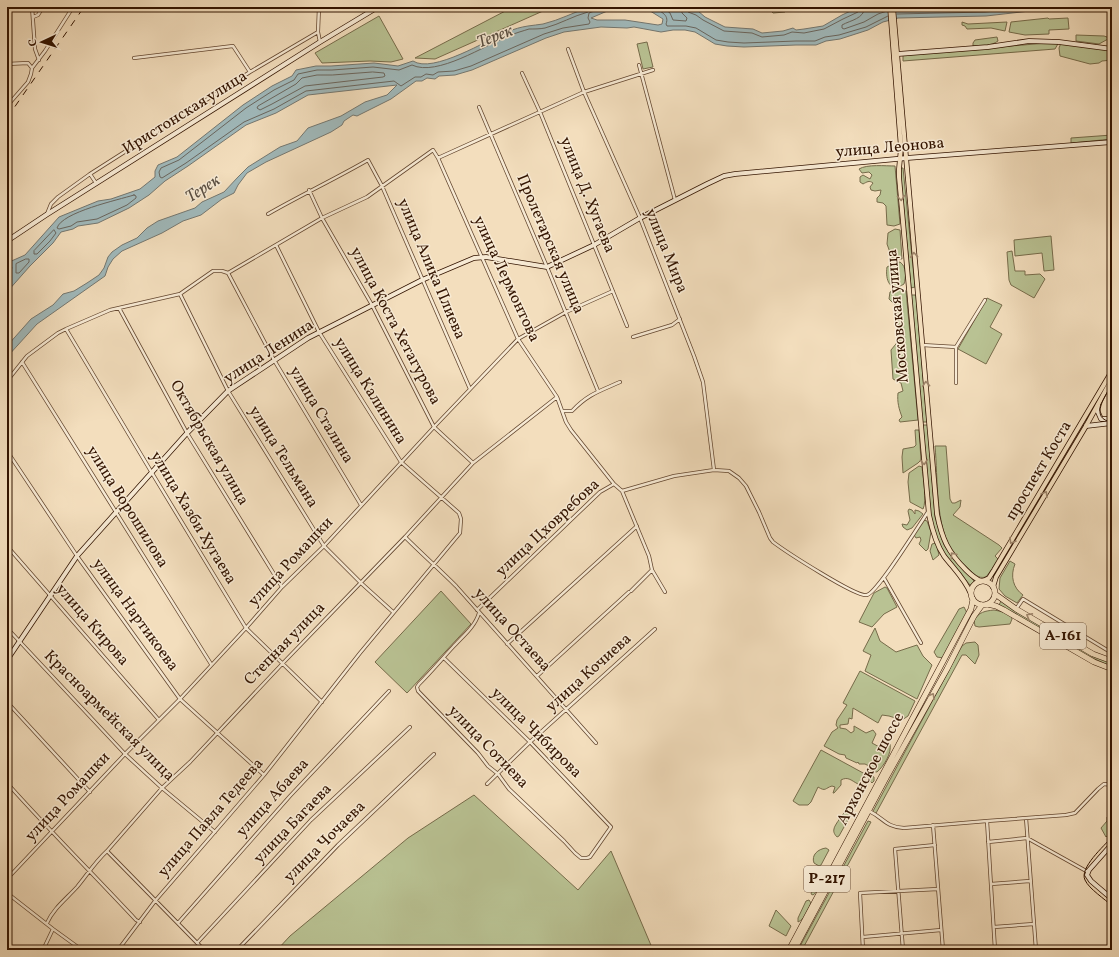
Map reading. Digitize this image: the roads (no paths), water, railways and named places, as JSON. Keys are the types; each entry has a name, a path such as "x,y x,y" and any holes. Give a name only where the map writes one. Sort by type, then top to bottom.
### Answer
{"highway":[{"path":"982,581 990,583 993,587 995,594 993,599 985,605 977,603 972,596 973,587 978,582 982,581"},
{"name":"А-161","path":"995,594 1016,609 1093,654 1112,662"},
{"name":"Архонское шоссе","path":"794,950 967,617 971,609 972,596"},
{"name":"Архонское шоссе","path":"789,950 947,669 975,614 985,605"},
{"name":"А-161","path":"985,605 996,606 1004,610 1094,662 1112,669"}],"main road":[{"path":"892,7 893,24"},
{"name":"Московская улица","path":"893,24 898,54 937,514 945,545 975,579 982,581"},
{"name":"Московская улица","path":"893,24 900,140 899,177 929,511 936,542 945,557 963,578 972,596"},
{"name":"проспект Коста","path":"982,581 989,578 994,570 1112,371"},
{"name":"проспект Коста","path":"993,587 996,577 1086,426 1112,379"}],"street":[{"path":"32,7 35,50 39,60"},
{"path":"33,17 38,15 43,7"},
{"path":"7,106 13,101 28,82 32,68 39,60 73,7"},
{"path":"319,7 318,32 320,42"},
{"name":"Иристонская улица","path":"7,241 96,183 378,7"},
{"path":"46,215 51,204 58,197 90,174 250,72 318,32"},
{"path":"898,54 982,48 1029,41 1059,42 1112,49"},
{"path":"134,58 233,46 250,72"},
{"name":"улица Мира","path":"568,49 584,92 640,218 694,356 703,382 714,470"},
{"path":"7,64 28,63 32,68"},
{"path":"639,65 674,201"},
{"path":"7,381 28,356 58,333 110,310 180,294 213,271 228,273 322,218 367,197 433,150 438,158 584,92 653,70"},
{"name":"улица Д. Хугаева","path":"522,73 540,112 627,326"},
{"path":"7,101 13,101"},
{"name":"Пролетарская улица","path":"479,107 566,312 598,392"},
{"name":"улица Леонова","path":"640,218 715,180 735,174 907,158 1112,142"},
{"name":"улица Лермонтова","path":"438,158 518,340 557,397 571,430 614,484"},
{"name":"улица Алика Плиева","path":"309,190 336,178 368,160 382,186 470,389"},
{"path":"90,174 96,183"},
{"path":"268,214 309,190"},
{"name":"улица Коста Хетагурова","path":"309,190 322,218 372,305 434,427 473,463"},
{"path":"547,267 594,245 640,218"},
{"name":"улица Калинина","path":"276,246 320,332 401,462 461,516 460,533"},
{"name":"улица Ленина","path":"7,660 77,556 187,433 228,392 274,360 320,332 422,280 474,258 491,257 547,267"},
{"name":"улица Сталина","path":"228,273 274,360 361,505"},
{"name":"улица Ромашки","path":"7,879 125,754 180,699 246,628 282,586 324,546 401,462 518,340 566,312 614,291"},
{"name":"улица Тельмана","path":"180,294 228,392 324,546 360,583 393,612"},
{"path":"956,383 956,347 985,300"},
{"name":"Октябрьская улица","path":"119,308 187,433 282,586"},
{"path":"633,336 672,325 680,319"},
{"name":"улица Хазби Хугаева","path":"66,329 246,628 322,702"},
{"path":"922,346 956,347"},
{"name":"улица Ворошилова","path":"22,362 211,664"},
{"path":"562,411 572,411 580,402 620,382"},
{"name":"Степная улица","path":"47,923 56,909 63,903 90,871 98,859 107,851 162,788 190,762 405,537 473,463 557,397"},
{"path":"1099,401 1097,410 1099,416 1104,419 1112,420"},
{"path":"1086,426 1112,423"},
{"name":"улица Нартикоева","path":"7,451 77,556 180,699 264,775"},
{"path":"665,592 652,570 649,556 622,491 674,476 714,470 724,470 732,473 746,486 770,538 777,545 809,566 860,595 868,595 875,590 929,511"},
{"name":"улица Цховребова","path":"477,610 600,492 614,484 622,491"},
{"path":"507,644 637,526"},
{"name":"улица Павла Тедеева","path":"118,950 155,901 264,775 393,612 460,533"},
{"name":"улица Остаева","path":"405,537 424,557 434,564 456,586 596,743"},
{"name":"улица Кирова","path":"7,546 159,720"},
{"path":"537,676 652,570"},
{"path":"884,578 920,643"},
{"path":"1016,609 1023,599 1112,653"},
{"name":"улица Сотиева","path":"480,613 474,624 419,684 417,687 418,691 478,753 488,766 498,774 509,788 581,858 587,858 590,856 611,827"},
{"name":"Красноармейская улица","path":"7,628 125,754 162,788 215,832"},
{"name":"улица Кочиева","path":"488,784 530,742 655,629"},
{"name":"улица Чибирова","path":"444,658 530,742 611,827"},
{"name":"улица Абаева","path":"178,923 290,796 389,691"},
{"path":"7,702 90,792"},
{"name":"улица Багаева","path":"197,943 311,820 410,726"},
{"name":"улица Чочаева","path":"237,950 338,845 434,754"},
{"path":"7,783 52,833 136,920 140,922"},
{"path":"867,810 876,814 882,821 896,828 987,820 1072,815 1104,784 1112,785"},
{"path":"1026,818 1036,950"},
{"path":"987,820 996,950"},
{"path":"933,825 943,950"},
{"path":"988,842 1027,838 1088,872"},
{"path":"1112,844 1088,872 1088,877 1112,899"},
{"path":"903,950 895,848 935,845"},
{"path":"107,851 204,950"},
{"path":"991,884 1030,881"},
{"path":"863,950 860,893 938,889"},
{"path":"7,893 47,923 53,930 82,950"},
{"path":"994,927 1034,924"},
{"path":"43,950 53,930"},
{"path":"862,936 941,930"}],"water":[{"path":"590,7 636,7 612,9 591,18 597,20 625,20 658,25 662,24 663,19 641,7 684,7 698,11 705,17 725,27 753,29 762,33 783,31 793,28 796,30 823,26 859,7 1065,7 986,16 898,18 883,22 868,30 816,45 727,46 715,44 695,32 673,30 661,32 634,27 601,27 564,32 546,38 472,70 455,75 439,76 435,79 427,78 422,81 416,81 391,99 357,116 353,115 331,132 266,162 247,173 234,193 222,199 201,215 183,221 162,233 122,251 113,259 105,276 37,324 7,357 7,346 31,319 53,305 63,294 74,291 99,275 104,268 108,257 122,245 137,238 147,228 158,221 195,208 202,202 224,192 248,167 280,147 297,141 308,128 341,116 365,102 387,95 397,85 308,95 276,113 246,125 129,208 98,223 78,226 61,232 53,243 7,292 7,277 12,268 11,265 7,267 7,263 25,255 59,217 98,201 111,199 140,189 155,177 155,171 158,165 177,157 243,105 272,86 292,76 296,70 316,66 374,63 398,66 413,61 422,64 433,63 446,60 512,30 549,22"}],"tram line":[{"path":"1112,384 1103,400 1100,412 1101,416 1105,420 1112,422"},
{"path":"1112,837 1093,857 1084,875 1085,880 1090,887 1112,906"}],"railway":[{"path":"7,118 84,7"}],"water label":[{"name":"Терек","path":"495,37"},
{"name":"Терек","path":"203,189"}]}
